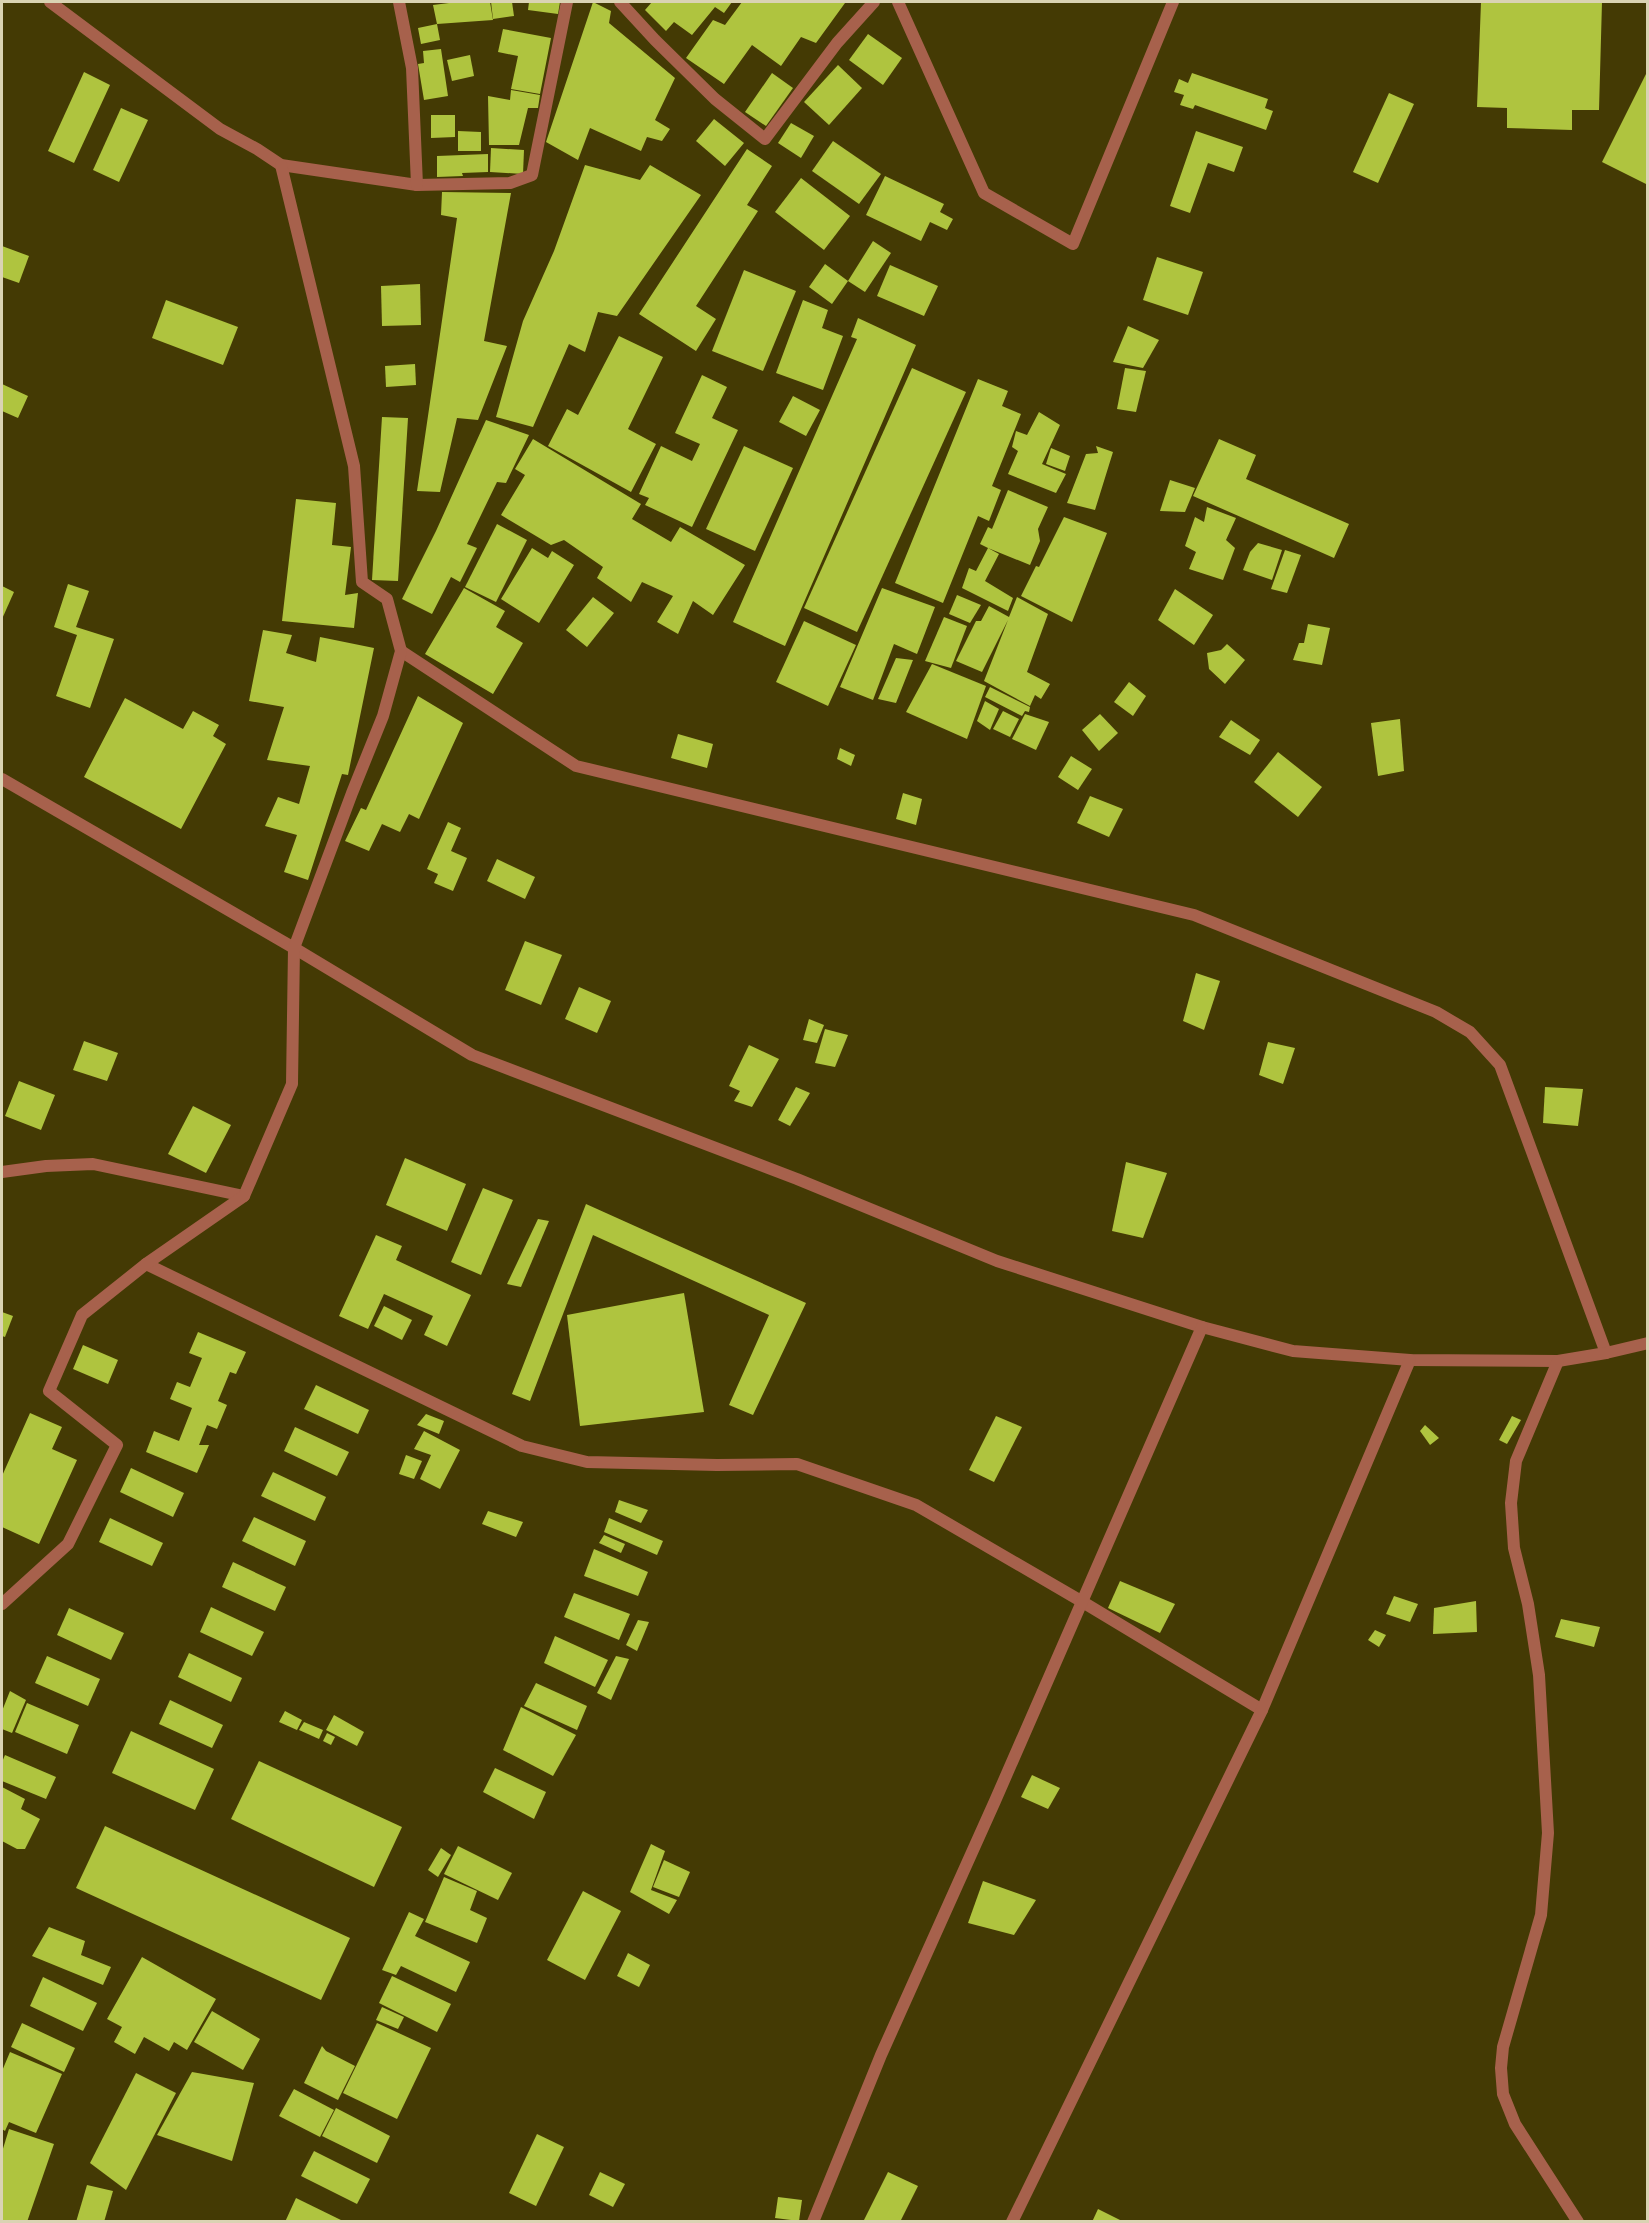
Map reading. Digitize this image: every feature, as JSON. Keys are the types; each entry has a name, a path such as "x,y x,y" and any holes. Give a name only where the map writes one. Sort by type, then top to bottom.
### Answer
{"street":[{"path":"50,2 220,129 281,165 417,185 510,183 532,175 567,2"},
{"path":"399,2 412,68 417,185"},
{"path":"620,2 715,99 765,139 837,43 874,2"},
{"path":"898,2 984,193 1073,244 1173,2"},
{"path":"2,1604 68,1544 117,1445 49,1391 82,1316 146,1264 244,1197 292,1084 294,948 383,716 401,651 387,599 362,582 354,466 281,165"},
{"path":"401,651 576,766 1194,915 1444,1017 1470,1032 1500,1065 1606,1353"},
{"path":"2,779 294,948 472,1055 797,1179 998,1262 1202,1327 1293,1351 1410,1360 1558,1361 1647,1343"},
{"path":"2,1172 46,1166 93,1164 244,1197"},
{"path":"146,1264 522,1446 587,1462 797,1464 916,1505 1081,1600 1262,1710"},
{"path":"813,2222 881,2055 995,1801 1202,1327"},
{"path":"1012,2222 1262,1710 1410,1360"},
{"path":"1558,1361 1516,1461 1511,1503 1514,1548 1528,1604 1539,1676 1548,1833 1541,1915 1503,2047 1501,2068 1503,2094 1515,2124 1578,2222"}],"building":[{"path":"490,2 493,20 437,24 433,5"},
{"path":"491,2 512,2 514,16 493,19"},
{"path":"529,2 560,2 558,14 528,10"},
{"path":"593,2 611,11 609,23 675,78 655,120 670,129 662,141 647,137 641,151 590,128 578,160 546,142"},
{"path":"652,2 732,2 724,13 715,7 692,35 674,22 666,31 645,10"},
{"path":"742,2 845,3 816,43 801,37 781,66 752,45 724,84 686,58 713,20 725,25"},
{"path":"1481,2 1602,2 1599,110 1572,110 1572,130 1507,128 1507,108 1477,107"},
{"path":"437,24 440,40 421,44 418,28"},
{"path":"503,29 551,38 540,94 511,89 518,56 498,52"},
{"path":"868,34 902,58 883,85 849,60"},
{"path":"441,49 448,96 424,100 418,64 424,63 423,51"},
{"path":"470,55 474,76 452,81 447,60"},
{"path":"838,65 862,88 829,125 804,102"},
{"path":"1648,70 1648,185 1602,162"},
{"path":"84,72 110,85 74,163 48,151"},
{"path":"772,73 793,88 766,126 745,112"},
{"path":"1192,73 1268,99 1265,108 1273,111 1266,130 1195,105 1193,109 1180,105 1184,95 1174,92 1179,79 1188,83"},
{"path":"511,90 540,95 538,108 528,108 519,145 489,145 488,96 510,100"},
{"path":"1389,93 1414,104 1378,183 1353,172"},
{"path":"121,108 148,120 119,182 93,170"},
{"path":"431,115 455,115 455,137 431,138"},
{"path":"714,119 744,143 725,166 696,141"},
{"path":"791,123 814,136 801,158 778,143"},
{"path":"458,131 481,132 481,151 458,151"},
{"path":"1196,131 1243,147 1234,172 1208,163 1190,213 1170,206"},
{"path":"833,141 881,174 859,204 812,171"},
{"path":"491,148 524,150 523,174 490,172"},
{"path":"747,149 772,166 747,205 758,211 696,306 716,319 696,351 639,314"},
{"path":"488,154 488,172 437,177 437,156"},
{"path":"585,165 640,180 650,165 701,195 617,316 598,312 585,352 569,344 533,427 496,417 523,321 554,251"},
{"path":"885,176 944,204 940,212 953,219 947,230 930,222 921,241 866,215"},
{"path":"801,178 850,216 824,250 775,212"},
{"path":"442,192 511,193 484,341 507,346 478,420 457,418 440,492 417,491 457,218 441,215"},
{"path":"873,241 891,253 865,292 848,281"},
{"path":"2,246 29,256 19,283 2,277"},
{"path":"1157,257 1203,272 1188,315 1143,300"},
{"path":"825,264 848,281 832,304 809,287"},
{"path":"890,265 938,286 924,316 877,296"},
{"path":"744,270 796,291 763,371 712,351"},
{"path":"420,284 421,325 382,326 381,286"},
{"path":"166,300 238,327 223,365 152,338"},
{"path":"803,300 828,310 822,328 843,336 823,390 776,373"},
{"path":"858,318 916,345 785,646 733,622 857,339 851,337"},
{"path":"1128,326 1159,340 1143,368 1113,362"},
{"path":"619,336 663,357 628,429 656,444 631,492 548,446 567,409 578,415"},
{"path":"415,364 416,385 386,387 385,366"},
{"path":"912,368 966,392 857,632 804,608"},
{"path":"1125,368 1146,371 1136,412 1117,409"},
{"path":"702,375 727,387 712,418 738,430 692,527 645,505 649,498 639,494 661,446 692,461 700,444 675,433"},
{"path":"978,379 1008,391 1002,406 1021,414 992,486 1001,490 989,521 978,516 943,603 895,583"},
{"path":"2,384 28,396 18,418 2,411"},
{"path":"793,396 820,410 806,436 779,422"},
{"path":"1039,412 1060,425 1042,464 1066,474 1056,493 1008,474 1018,451 1012,447 1016,431 1027,435"},
{"path":"382,417 408,418 398,581 372,580"},
{"path":"486,420 529,435 506,483 497,482 467,544 477,548 460,582 451,577 432,614 402,599 436,531"},
{"path":"533,439 641,504 632,519 671,542 680,527 745,565 713,615 693,601 678,634 657,622 673,596 642,582 631,602 597,578 603,567 564,540 551,545 501,515 525,475 515,469"},
{"path":"1219,439 1256,455 1246,479 1349,524 1334,558 1193,496"},
{"path":"744,446 793,468 755,551 706,529"},
{"path":"1096,446 1113,452 1095,510 1067,503 1086,454 1098,453"},
{"path":"1051,448 1070,456 1065,471 1046,464"},
{"path":"1170,480 1195,488 1185,512 1160,511"},
{"path":"1008,490 1048,507 1038,529 1040,541 1030,565 980,544 988,527 992,529"},
{"path":"296,499 336,503 332,545 351,547 345,595 358,593 354,628 282,621"},
{"path":"1207,507 1236,518 1226,540 1235,548 1223,580 1189,569 1196,552 1185,546 1195,517 1204,522"},
{"path":"1064,517 1107,533 1072,622 1021,596 1036,566 1039,567"},
{"path":"497,524 527,540 496,602 465,587"},
{"path":"1258,543 1282,550 1272,580 1243,570 1250,552"},
{"path":"532,548 548,558 552,551 574,565 539,623 501,599"},
{"path":"988,548 999,554 985,581 1013,598 1008,611 962,588 969,568 976,571"},
{"path":"1285,550 1301,555 1287,593 1271,589"},
{"path":"68,584 89,591 76,627 114,639 90,708 56,696 77,635 54,627"},
{"path":"2,586 14,592 2,619"},
{"path":"464,588 505,611 496,627 523,643 493,694 425,654"},
{"path":"882,588 935,607 917,654 894,644 873,700 840,687"},
{"path":"1175,589 1213,615 1194,645 1158,620"},
{"path":"957,595 981,605 970,623 949,614"},
{"path":"593,597 614,613 587,647 566,630"},
{"path":"1017,597 1048,614 1027,672 1050,684 1041,699 1035,695 1030,706 984,681 1008,620 982,672 956,661 976,621 981,621 989,606 1009,617"},
{"path":"944,617 967,626 951,668 925,661"},
{"path":"804,621 856,645 828,706 776,682"},
{"path":"1308,624 1330,628 1322,665 1293,660 1299,643 1304,643"},
{"path":"263,630 292,635 286,653 316,662 320,637 374,648 348,775 342,774 308,880 284,872 297,835 265,826 278,797 299,804 310,766 267,760 284,707 249,701"},
{"path":"1227,644 1245,660 1225,684 1209,669 1207,653 1221,650"},
{"path":"896,658 913,660 896,703 878,699"},
{"path":"932,664 986,686 967,739 906,712"},
{"path":"1129,682 1146,696 1133,716 1114,702"},
{"path":"990,687 1030,707 1029,712 1025,711 1022,716 985,697"},
{"path":"418,696 463,723 419,819 409,814 400,832 382,824 369,851 345,841 361,808 366,810"},
{"path":"125,698 183,729 193,711 219,725 213,736 226,744 181,829 84,777"},
{"path":"985,701 999,709 990,730 977,721"},
{"path":"1003,711 1019,719 1010,737 993,729"},
{"path":"1025,714 1049,722 1036,750 1012,739"},
{"path":"1100,714 1118,733 1099,751 1082,730"},
{"path":"1400,719 1404,771 1378,776 1371,723"},
{"path":"1231,720 1260,740 1250,755 1219,737"},
{"path":"678,734 713,744 707,768 671,758"},
{"path":"840,748 855,755 851,766 837,759"},
{"path":"1278,752 1322,787 1298,817 1254,782"},
{"path":"1071,756 1092,769 1078,790 1058,777"},
{"path":"903,793 922,799 916,825 896,819"},
{"path":"1090,796 1123,809 1109,837 1077,823"},
{"path":"448,822 461,828 451,851 467,858 453,891 434,883 438,874 427,869"},
{"path":"497,859 535,877 525,899 487,881"},
{"path":"525,941 562,955 541,1005 505,990"},
{"path":"1196,973 1220,981 1204,1030 1183,1021"},
{"path":"579,987 611,1001 597,1033 565,1019"},
{"path":"809,1019 824,1025 817,1043 803,1040"},
{"path":"825,1029 848,1035 835,1067 815,1063"},
{"path":"84,1041 118,1053 107,1081 73,1070"},
{"path":"1268,1042 1295,1048 1283,1084 1259,1075"},
{"path":"749,1045 779,1059 752,1107 734,1101 740,1091 729,1086"},
{"path":"19,1081 55,1095 41,1130 5,1116"},
{"path":"796,1087 810,1093 790,1126 778,1120"},
{"path":"1545,1087 1583,1089 1578,1126 1543,1123"},
{"path":"193,1106 231,1125 206,1173 168,1154"},
{"path":"405,1158 466,1184 447,1231 386,1205"},
{"path":"1126,1162 1167,1173 1143,1238 1112,1231"},
{"path":"483,1188 513,1200 481,1275 451,1262"},
{"path":"586,1204 806,1303 753,1415 729,1405 769,1315 593,1235 530,1401 512,1394"},
{"path":"538,1219 549,1221 521,1287 507,1284"},
{"path":"376,1235 402,1246 396,1260 471,1295 447,1346 424,1335 433,1316 384,1294 368,1329 339,1316"},
{"path":"684,1293 704,1412 580,1426 567,1315"},
{"path":"384,1306 412,1320 402,1340 374,1326"},
{"path":"2,1312 13,1316 5,1337 2,1336"},
{"path":"198,1332 246,1352 236,1374 230,1372 218,1401 227,1405 217,1429 207,1425 199,1445 209,1445 197,1473 146,1452 154,1431 179,1441 192,1408 170,1399 177,1382 190,1387 202,1358 189,1353"},
{"path":"83,1345 118,1360 108,1384 73,1369"},
{"path":"316,1385 369,1410 358,1434 304,1409"},
{"path":"30,1413 62,1427 52,1449 77,1460 39,1544 2,1527 2,1476"},
{"path":"426,1414 444,1421 439,1434 417,1425"},
{"path":"996,1416 1022,1427 994,1482 969,1470"},
{"path":"1512,1416 1521,1420 1507,1444 1499,1440"},
{"path":"1425,1425 1439,1438 1430,1445 1420,1431"},
{"path":"295,1427 349,1452 337,1476 284,1451"},
{"path":"424,1431 460,1450 440,1489 420,1479 431,1455 414,1449"},
{"path":"406,1455 422,1461 414,1479 399,1474"},
{"path":"131,1468 184,1493 173,1517 120,1492"},
{"path":"273,1472 326,1497 315,1521 261,1496"},
{"path":"619,1500 648,1510 641,1523 615,1512"},
{"path":"488,1511 523,1522 516,1537 482,1524"},
{"path":"254,1517 306,1541 295,1566 242,1541"},
{"path":"110,1518 163,1543 152,1566 99,1542"},
{"path":"609,1518 663,1541 657,1555 604,1532"},
{"path":"604,1535 625,1544 621,1553 599,1543"},
{"path":"594,1549 648,1572 638,1596 584,1576"},
{"path":"233,1562 286,1587 275,1611 222,1587"},
{"path":"1120,1581 1175,1604 1160,1633 1108,1608"},
{"path":"574,1593 630,1614 619,1640 564,1617"},
{"path":"1394,1596 1418,1604 1410,1622 1386,1614"},
{"path":"1476,1601 1477,1632 1433,1634 1434,1608"},
{"path":"211,1607 264,1632 252,1656 200,1632"},
{"path":"69,1608 124,1633 111,1660 57,1635"},
{"path":"1561,1619 1600,1627 1594,1647 1555,1637"},
{"path":"638,1620 649,1622 637,1651 626,1645"},
{"path":"1375,1630 1386,1635 1379,1647 1368,1640"},
{"path":"555,1636 608,1660 595,1687 544,1663"},
{"path":"189,1653 242,1678 231,1702 178,1677"},
{"path":"47,1656 100,1679 88,1706 35,1683"},
{"path":"616,1656 629,1659 611,1700 597,1693"},
{"path":"536,1683 587,1706 577,1730 524,1706"},
{"path":"10,1691 26,1700 12,1733 2,1729 2,1711"},
{"path":"170,1700 223,1725 212,1748 159,1724"},
{"path":"27,1703 79,1725 67,1754 15,1732"},
{"path":"521,1707 576,1735 553,1776 503,1750"},
{"path":"285,1711 302,1720 297,1730 279,1722"},
{"path":"334,1715 364,1732 357,1746 326,1730"},
{"path":"304,1722 323,1730 319,1739 299,1730"},
{"path":"131,1731 214,1769 195,1810 112,1773"},
{"path":"327,1733 335,1737 331,1745 323,1741"},
{"path":"5,1755 56,1777 46,1799 2,1781 2,1762"},
{"path":"259,1761 402,1827 374,1887 231,1819"},
{"path":"495,1768 546,1792 534,1819 483,1792"},
{"path":"1032,1775 1060,1788 1048,1809 1021,1797"},
{"path":"2,1787 25,1799 21,1809 40,1819 25,1849 17,1849 2,1841"},
{"path":"105,1826 350,1938 321,2000 76,1888"},
{"path":"651,1844 665,1851 651,1890 677,1900 669,1914 630,1892"},
{"path":"458,1846 512,1873 498,1900 444,1874"},
{"path":"441,1848 451,1855 438,1877 428,1870"},
{"path":"664,1860 690,1872 679,1897 653,1887"},
{"path":"444,1877 477,1891 470,1910 487,1918 477,1943 425,1922"},
{"path":"983,1881 1036,1900 1014,1935 968,1923"},
{"path":"583,1891 621,1911 585,1980 547,1960"},
{"path":"409,1912 424,1919 415,1936 470,1962 456,1992 401,1966 396,1975 382,1970"},
{"path":"49,1927 85,1941 81,1955 111,1967 103,1985 32,1956"},
{"path":"628,1953 650,1965 639,1987 617,1976"},
{"path":"142,1957 216,1999 187,2050 174,2042 169,2051 144,2037 135,2054 114,2042 122,2027 107,2019"},
{"path":"392,1976 451,2004 437,2032 379,2003"},
{"path":"43,1977 97,2003 83,2031 30,2006"},
{"path":"382,2007 404,2017 398,2029 376,2020"},
{"path":"212,2011 260,2039 243,2070 194,2042"},
{"path":"22,2023 75,2048 64,2072 11,2047"},
{"path":"377,2023 431,2048 397,2119 343,2093"},
{"path":"322,2046 326,2051 355,2066 338,2100 304,2083"},
{"path":"10,2052 62,2074 36,2133 9,2122 5,2131 2,2129 2,2071"},
{"path":"192,2072 254,2083 232,2161 157,2135"},
{"path":"136,2073 176,2093 126,2190 90,2163"},
{"path":"294,2089 334,2110 320,2137 279,2116"},
{"path":"336,2108 390,2136 377,2163 322,2136"},
{"path":"9,2129 54,2144 27,2222 2,2222 2,2152"},
{"path":"537,2134 564,2147 536,2206 509,2193"},
{"path":"314,2151 370,2179 357,2204 301,2176"},
{"path":"600,2172 625,2184 613,2207 589,2195"},
{"path":"888,2172 918,2186 900,2222 863,2222"},
{"path":"87,2185 113,2191 104,2222 76,2222"},
{"path":"778,2197 802,2200 799,2221 775,2218"},
{"path":"296,2198 345,2222 285,2222"},
{"path":"1098,2209 1124,2222 1092,2222"}]}
